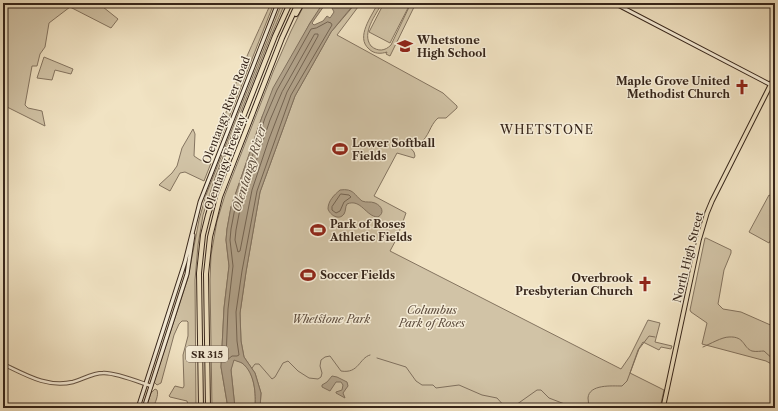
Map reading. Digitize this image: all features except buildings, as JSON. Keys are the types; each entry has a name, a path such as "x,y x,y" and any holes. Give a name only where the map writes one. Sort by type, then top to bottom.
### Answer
{"highway":[{"name":"Olentangy Freeway","path":"201,408 199,273 206,222 221,172 275,36 290,3"},
{"name":"Olentangy Freeway","path":"208,408 206,280 210,237 216,210 228,175 282,38 298,3"},
{"path":"282,38 302,3"}],"main road":[{"name":"Olentangy River Road","path":"138,408 185,262 204,192 278,3"},
{"path":"614,3 775,87"},
{"name":"North High Street","path":"663,408 700,237 707,213 775,76"},
{"name":"Olentangy River Road","path":"144,408 187,274 194,226"}],"street":[{"path":"3,364 32,378 52,384 74,382 102,373 113,374 151,386"}],"green space":[{"path":"3,3 98,3 118,19 111,28 70,7 49,23 45,47 40,54 37,66 32,66 25,105 28,108 42,111 45,126 3,105"},
{"path":"271,3 274,3 219,143 234,89"},
{"path":"282,3 285,3 216,175 203,215 198,245 195,280 196,408 189,408 187,401 169,396 175,386 183,388 184,386 183,355 188,336 187,321 182,321 179,324 174,335 161,383 157,385 154,382 188,278 199,220 206,195"},
{"path":"305,3 325,3 310,23 262,117 231,207 226,240 229,266 224,308 221,367 228,408 212,408 210,280 211,255 217,221 225,195 273,72"},
{"name":"Whetstone Park","path":"356,3 361,3 337,35 443,93 457,106 457,108 446,118 438,118 435,121 423,141 419,144 411,142 408,144 414,152 414,158 397,153 374,196 406,213 397,238 390,251 621,369 630,356 648,320 660,323 655,342 672,346 671,349 661,347 659,350 643,342 638,350 630,373 664,390 660,408 260,408 261,393 255,373 244,357 241,341 240,313 260,192 295,96 331,32"},
{"path":"378,3 382,3 370,24 368,41 371,46 381,50 386,49 391,45 411,3 416,3 390,56 386,54 387,52 373,52 365,44 364,33 366,26"},
{"path":"384,3 403,3 409,6 390,43 369,32"},
{"path":"44,57 73,69 71,74 55,70 52,80 37,78"},
{"path":"193,129 195,134 194,156 200,160 211,163 204,181 185,172 180,173 170,191 159,185 177,166 182,148"},
{"path":"769,195 775,198 775,232 769,243 749,232"},
{"path":"705,238 731,250 724,270 718,304 723,309 741,312 775,327 775,366 766,361 702,344 707,323 690,310"},
{"path":"233,359 241,362 250,372 255,390 255,408 235,408 231,370"},
{"path":"155,389 157,390 158,394 153,408 146,408 151,393"}],"water":[{"name":"Olentangy River","path":"323,3 325,3 324,6 312,23 314,25 323,21 327,16 330,18 334,12 332,3 355,3 331,32 295,96 260,192 240,313 241,341 244,357 255,373 261,393 260,408 255,408 255,390 250,372 242,363 234,360 231,370 235,408 228,408 221,367 224,308 229,266 226,240 231,207 273,88"},
{"path":"340,190 351,191 362,201 377,204 382,210 381,214 378,217 374,216 360,205 352,203 347,204 345,213 342,216 337,217 333,215 329,211 328,206 332,198"},
{"path":"332,376 347,382 348,386 343,393 345,398 336,393 342,390 343,385 341,382 336,382 330,391 322,387 322,385"}],"waterway":[{"path":"589,408 589,393 597,388 622,386 627,381 639,349 649,336 655,337"},
{"path":"703,347 723,338 734,337 741,340 752,351 764,351 775,361"},
{"path":"252,368 255,364 259,364 272,379 275,377 283,363 288,361 298,371 309,378 318,379 321,377 322,373 320,366 321,360 325,357 330,356 341,371 347,371 355,368 363,359 370,355"},
{"path":"377,358 406,367 416,381 422,385 433,385 436,388 459,385 482,395 497,398 506,408"},
{"path":"507,408 513,407 537,390 541,390 549,398 575,408"}],"place":[{"name":"Whetstone High School","path":"405,46"},
{"name":"Maple Grove United Methodist Church","path":"742,87"},
{"name":"Lower Softball Fields","path":"340,149"},
{"name":"Park of Roses Athletic Fields","path":"318,230"},
{"name":"Soccer Fields","path":"308,275"},
{"name":"Overbrook Presbyterian Church","path":"645,284"}],"district":[{"name":"WHETSTONE","path":"547,129"}],"park label":[{"name":"Columbus Park of Roses","path":"432,316"}]}
